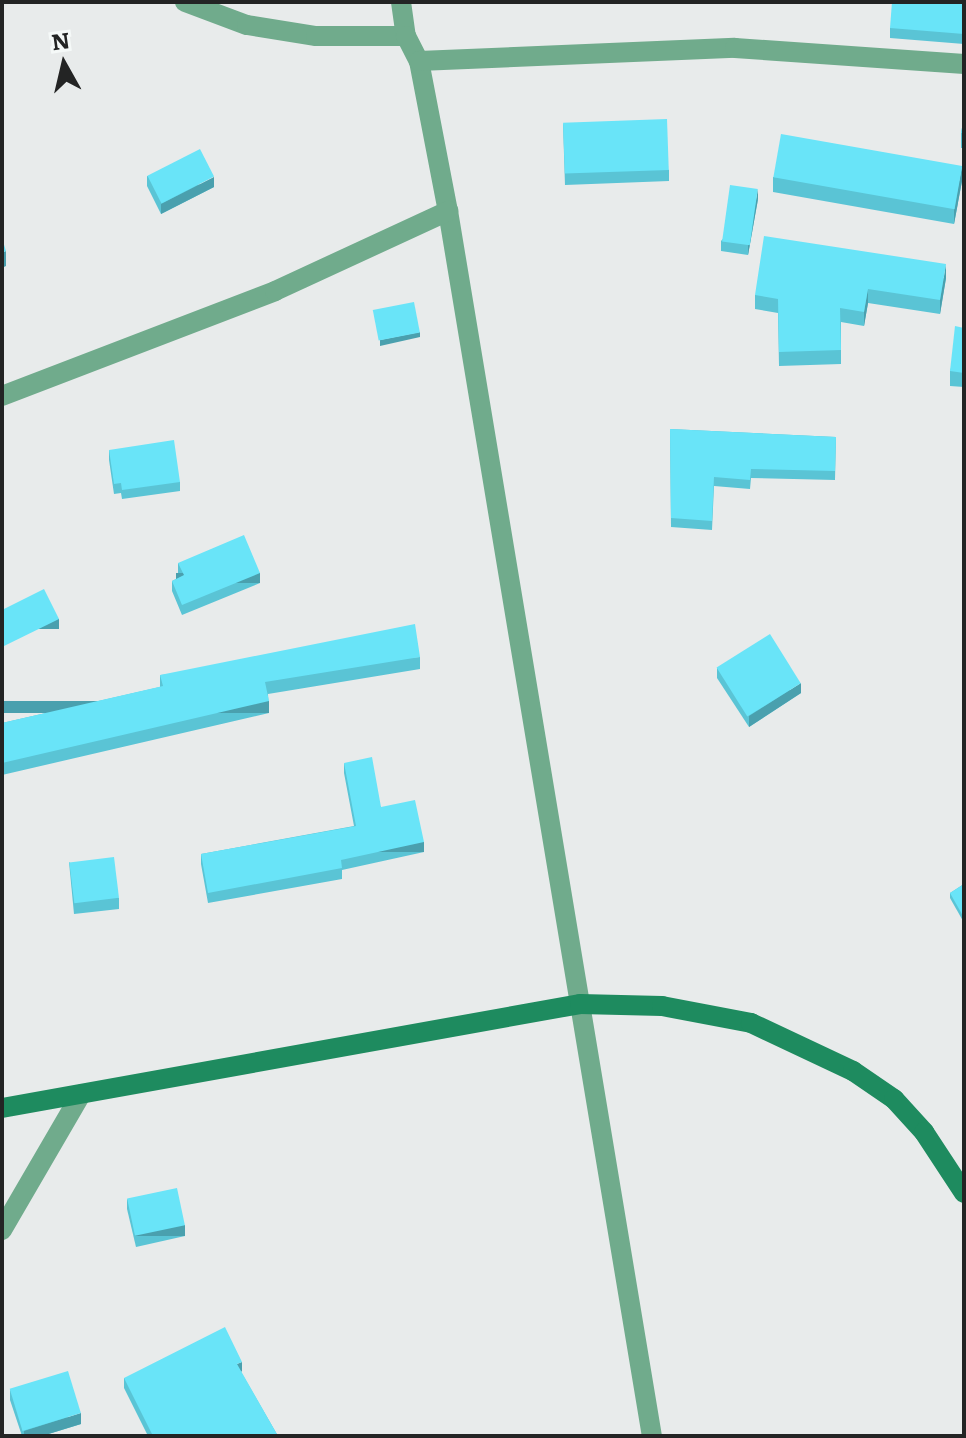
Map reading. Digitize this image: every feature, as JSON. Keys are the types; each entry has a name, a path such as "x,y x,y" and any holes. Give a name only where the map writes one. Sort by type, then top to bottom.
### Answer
{"street":[{"path":"185,2 247,25 316,36 406,36"},
{"path":"401,2 406,36 419,61 448,211 652,1436"},
{"path":"419,61 735,48 964,64"},
{"path":"2,396 275,291 448,211"},
{"path":"2,1108 580,1004 662,1006 751,1023 804,1045 894,1099 924,1132 964,1193"},
{"path":"2,1230 81,1094"}],"building":[{"path":"892,2 964,2 964,34 890,28"},
{"path":"667,119 669,170 565,174 563,123"},
{"path":"781,134 962,166 955,209 773,177"},
{"path":"200,149 214,177 162,203 147,176"},
{"path":"730,185 758,189 750,245 722,241"},
{"path":"764,236 946,264 940,300 868,289 864,312 840,308 841,350 779,352 778,299 755,295"},
{"path":"414,302 420,332 379,340 373,310"},
{"path":"955,326 964,328 964,373 950,371"},
{"path":"670,429 836,437 835,471 751,469 750,480 714,477 712,521 671,518"},
{"path":"174,440 180,482 122,490 121,483 114,484 109,450"},
{"path":"244,535 260,573 182,605 172,581 184,575 178,563"},
{"path":"44,589 59,619 2,647 2,610"},
{"path":"415,624 420,657 265,682 269,701 2,763 2,723 163,686 160,675"},
{"path":"770,634 801,683 747,717 717,667"},
{"path":"372,757 381,807 415,800 424,842 341,860 342,868 208,893 201,854 356,826 344,763"},
{"path":"114,857 119,898 74,903 69,862"},
{"path":"964,884 964,915 963,916 950,893"},
{"path":"177,1188 185,1225 135,1236 127,1199"},
{"path":"225,1327 242,1362 237,1364 278,1436 153,1436 124,1378"},
{"path":"68,1371 81,1413 23,1431 10,1389"}]}
